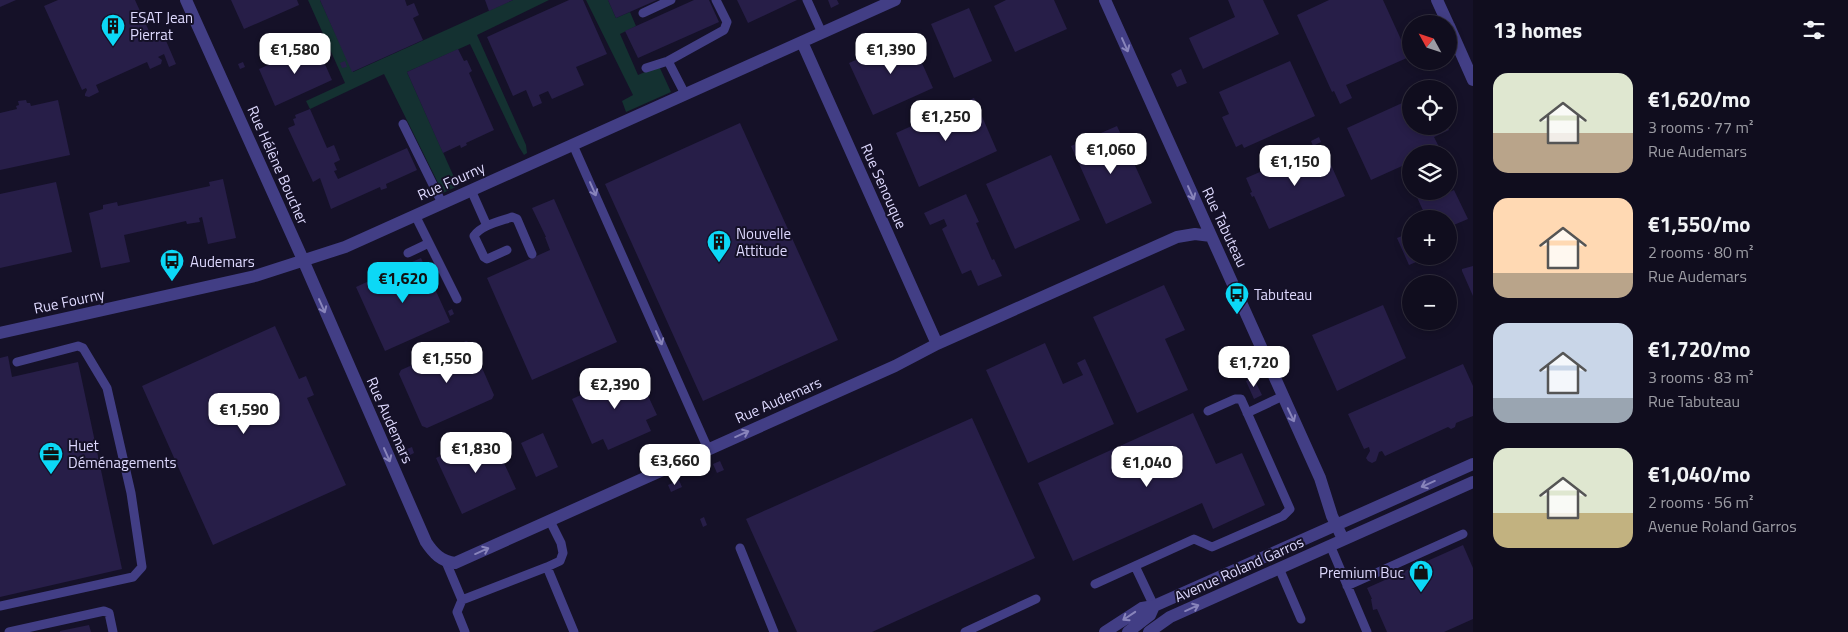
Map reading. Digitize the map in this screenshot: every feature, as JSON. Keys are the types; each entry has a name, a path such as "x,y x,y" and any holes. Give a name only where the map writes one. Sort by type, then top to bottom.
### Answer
{"street":[{"name":"Rue Hélène Boucher","path":"186,0 303,261"},
{"name":"Rue Fourny","path":"0,333 255,276 345,247 895,0"},
{"name":"Rue Tabuteau","path":"1105,0 1320,478 1336,524"},
{"path":"1437,0 1444,15"},
{"name":"Rue Senouque","path":"802,42 937,344"},
{"path":"1458,47 1473,80"},
{"name":"Rue Audemars","path":"303,261 426,542 435,555 446,562 455,563 895,366 937,344 1177,237 1195,234 1211,236"},
{"name":"Avenue Roland Garros","path":"1106,632 1142,608 1154,606 1473,464"},
{"name":"Avenue Roland Garros","path":"1150,632 1170,618 1343,539 1472,484"},
{"path":"1336,524 1343,539"},
{"name":"Avenue Roland Garros","path":"1128,632 1150,615 1154,606"}],"lane":[{"path":"643,13 671,0"},
{"path":"646,68 668,61 724,30 727,22 716,0"},
{"path":"808,0 822,33"},
{"path":"668,61 685,94"},
{"path":"404,124 442,203"},
{"path":"573,145 708,449"},
{"path":"471,190 487,226"},
{"path":"416,215 456,299"},
{"path":"507,250 487,259 484,257 474,236 476,232 487,226 512,217 517,220 532,254"},
{"path":"408,253 430,243"},
{"path":"0,606 133,577 142,567 132,493 107,388 83,348 78,346 17,362"},
{"path":"1247,413 1283,396"},
{"path":"1095,584 1194,539 1212,547 1283,516 1290,509 1241,399 1235,399 1208,411"},
{"path":"462,600 560,561 564,553 550,521"},
{"path":"1346,586 1463,534"},
{"path":"1330,545 1367,632"},
{"path":"740,548 774,632"},
{"path":"446,562 462,600 457,612 465,632"},
{"path":"1135,566 1154,606"},
{"path":"547,567 574,632"},
{"path":"1279,568 1301,619"},
{"path":"965,632 1036,599"},
{"path":"9,632 104,611 109,613 113,632"}],"green space":[{"path":"308,0 320,0 353,72 513,0 549,0 477,35 526,145 527,153 524,155 519,147 470,44 407,72 458,186 443,193 384,74 310,109 306,101 345,83"},
{"path":"586,0 608,0 616,18 630,12 636,26 620,34 638,75 659,66 671,92 626,112 622,101 633,95"}],"building":[{"path":"0,0 16,0 0,7"},
{"name":"ESAT Jean Pierrat","path":"58,0 135,0 153,40 164,36 176,64 169,67 164,54 158,57 162,60 161,64 150,69 147,62 96,85 99,92 89,97 85,96 87,90 86,88 82,90 44,6"},
{"path":"231,0 297,0 299,5 244,29"},
{"path":"320,0 405,0 407,6 414,3 419,15 413,18 423,40 352,72"},
{"path":"485,0 513,0 489,11"},
{"path":"569,0 583,0 607,54 576,67 584,85 552,99 548,91 539,95 542,103 533,107 526,90 513,96 487,37"},
{"path":"608,0 657,0 616,18"},
{"path":"694,0 709,0 719,22 638,58 625,31"},
{"path":"737,0 797,0 748,23"},
{"path":"828,0 837,0 839,4 831,8"},
{"path":"1006,0 1054,0 1067,29 1015,52 994,6"},
{"path":"1228,0 1263,0 1279,34 1203,69 1189,38 1235,17"},
{"path":"1329,0 1383,0 1402,42 1402,60 1346,85 1352,98 1340,104 1334,91 1332,92 1297,15"},
{"path":"969,8 992,61 954,78 931,24"},
{"path":"910,36 933,88 873,115 849,63"},
{"path":"316,44 332,80 275,106 259,69"},
{"path":"458,49 464,61 467,60 472,71 469,73 494,130 466,143 467,145 461,148 460,145 443,153 407,72"},
{"path":"345,61 347,67 342,68 340,63"},
{"path":"1290,61 1315,116 1244,148 1242,144 1236,147 1222,117 1229,114 1219,92"},
{"path":"243,62 245,67 240,69 238,64"},
{"path":"1181,69 1187,83 1177,87 1171,74"},
{"path":"974,98 997,151 919,187 896,133"},
{"path":"26,100 31,106 58,100 70,155 0,170 0,113 17,109 18,101"},
{"path":"1402,103 1402,135 1438,135 1434,137 1438,145 1402,145 1402,166 1371,180 1347,128"},
{"path":"310,109 327,148 334,145 340,160 334,163 337,170 334,171 338,179 407,148 417,170 386,184 387,188 381,190 380,187 331,209 320,178 313,182 288,128 295,125 293,119 296,118 295,115"},
{"name":"Nouvelle Attitude","path":"740,123 838,340 703,401 605,184"},
{"path":"1117,126 1152,203 1106,224 1071,146"},
{"path":"1319,137 1321,142 1313,146 1311,141"},
{"path":"1322,145 1345,196 1269,229 1254,196 1252,197 1250,193 1252,192 1246,178"},
{"path":"1051,155 1080,220 1015,249 986,184"},
{"path":"223,179 236,238 208,244 202,217 199,218 200,222 187,224 186,221 124,235 130,262 101,268 89,213 103,209 103,205 117,202 118,206 210,186 209,182"},
{"path":"56,182 72,252 0,268 0,194"},
{"path":"966,194 979,222 976,223 992,260 994,259 1002,276 978,286 971,270 962,274 942,229 947,226 944,219 930,225 924,213"},
{"path":"1457,196 1468,219 1457,224 1457,210 1423,210 1418,200 1457,200"},
{"path":"554,199 617,342 532,380 487,278 550,250 532,208"},
{"path":"1402,236 1402,249 1397,238"},
{"path":"421,258 450,322 385,351 356,287 369,281 368,278 374,275 376,278"},
{"path":"1473,266 1473,296 1462,269"},
{"path":"1164,285 1185,330 1165,339 1188,390 1137,413 1093,317"},
{"path":"1383,305 1406,358 1337,391 1312,335"},
{"path":"452,309 454,314 450,316 448,311"},
{"path":"275,326 299,379 306,376 314,395 307,398 346,485 213,545 142,386"},
{"path":"466,341 471,343 494,395 492,399 427,428 422,426 399,374 401,370"},
{"path":"1045,343 1063,384 1083,375 1077,363 1085,359 1114,424 1028,463 986,370"},
{"name":"Huet Déménagements","path":"8,356 12,377 78,362 122,569 0,597 0,358"},
{"path":"1463,364 1473,386 1473,416 1456,423 1455,427 1451,429 1448,427 1385,456 1382,451 1379,452 1376,461 1372,463 1368,461 1366,458 1370,451 1369,447 1364,449 1348,414"},
{"path":"636,370 657,415 646,420 651,431 608,450 603,439 592,444 572,399 583,394 580,388 612,374 615,380"},
{"path":"1253,377 1262,395 1254,399 1246,381"},
{"path":"1193,413 1216,464 1242,453 1265,505 1213,529 1202,503 1073,561 1038,483"},
{"path":"972,418 1035,558 872,632 797,632 746,519"},
{"path":"490,433 516,489 462,514 436,458"},
{"path":"543,433 558,467 536,477 521,443"},
{"path":"412,447 414,453 410,455 407,449"},
{"path":"720,461 724,470 717,473 713,464"},
{"path":"679,480 682,487 671,492 668,485"},
{"path":"704,517 707,525 703,527 700,519"},
{"name":"Premium Buc","path":"1463,545 1473,568 1473,619 1444,632 1387,632 1377,609 1373,610 1372,599 1367,588"},
{"path":"89,625 91,632 60,632 60,631"}],"place":[{"name":"ESAT Jean Pierrat","path":"113,47"},
{"name":"Nouvelle Attitude","path":"719,263"},
{"name":"Audemars","path":"172,282"},
{"name":"Tabuteau","path":"1237,315"},
{"name":"Huet Déménagements","path":"51,475"},
{"name":"Premium Buc","path":"1421,593"}]}
